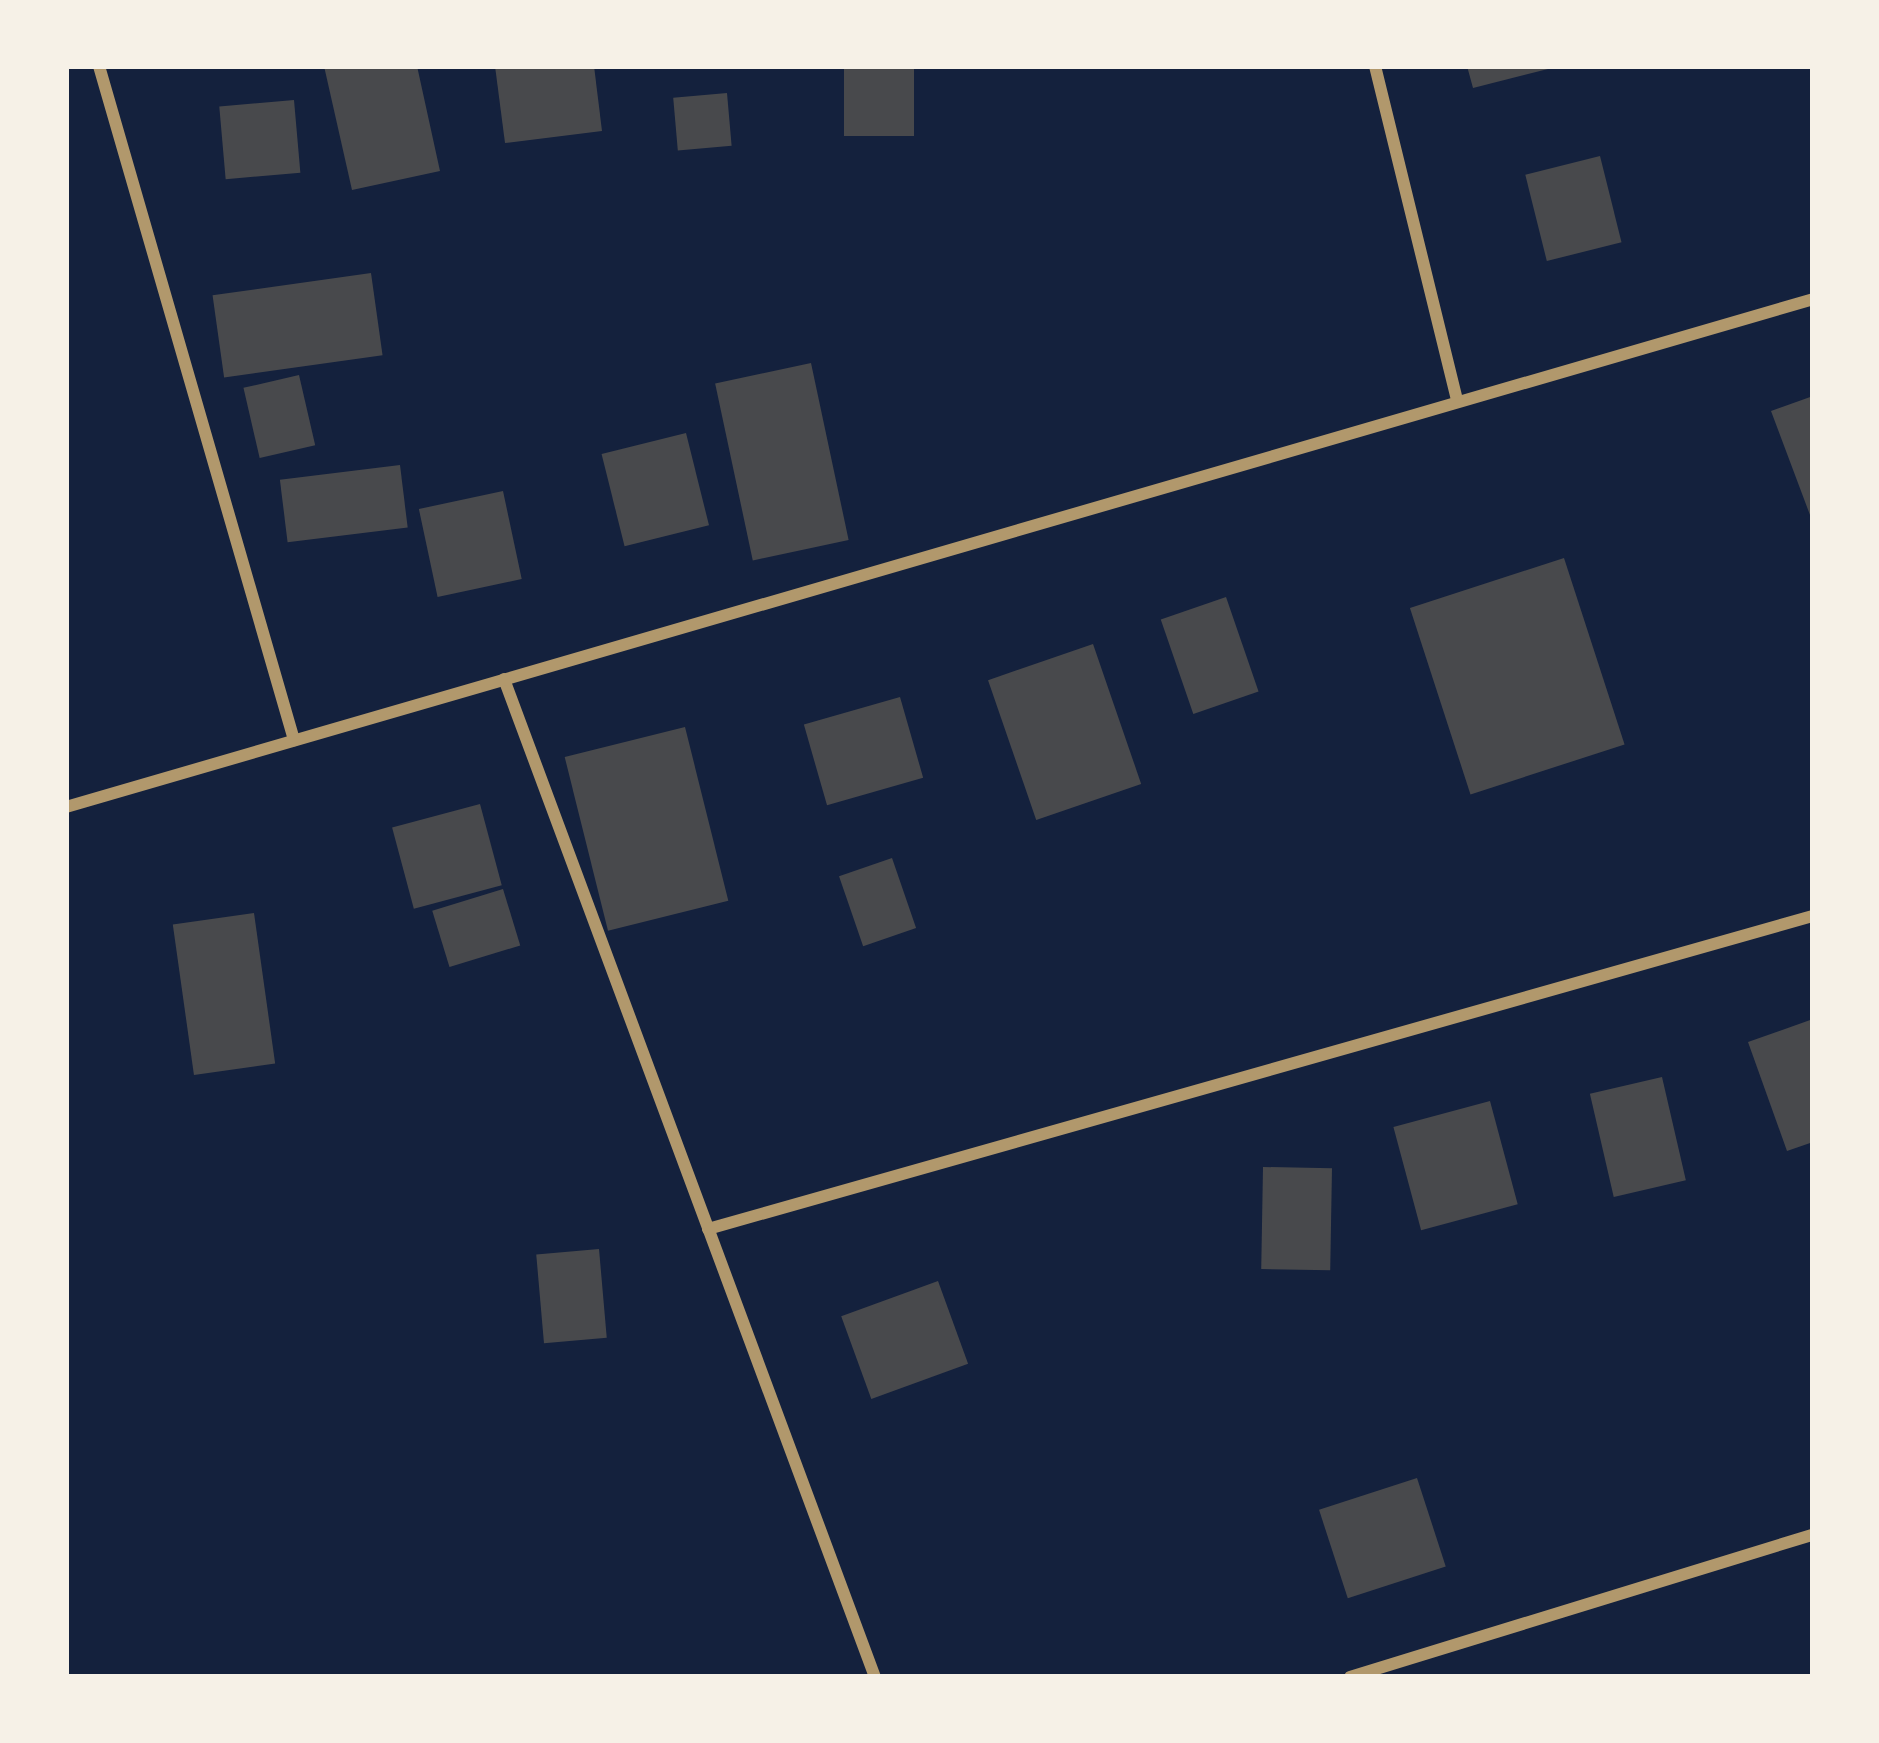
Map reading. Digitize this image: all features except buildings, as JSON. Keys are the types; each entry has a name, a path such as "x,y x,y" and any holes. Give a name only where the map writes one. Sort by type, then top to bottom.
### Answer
{"street":[{"path":"99,66 293,740"},
{"path":"1375,66 1456,399"},
{"path":"66,807 1456,399 1813,299"},
{"path":"504,679 875,1677"},
{"path":"708,1229 1813,916"},
{"path":"1350,1677 1813,1535"}]}
